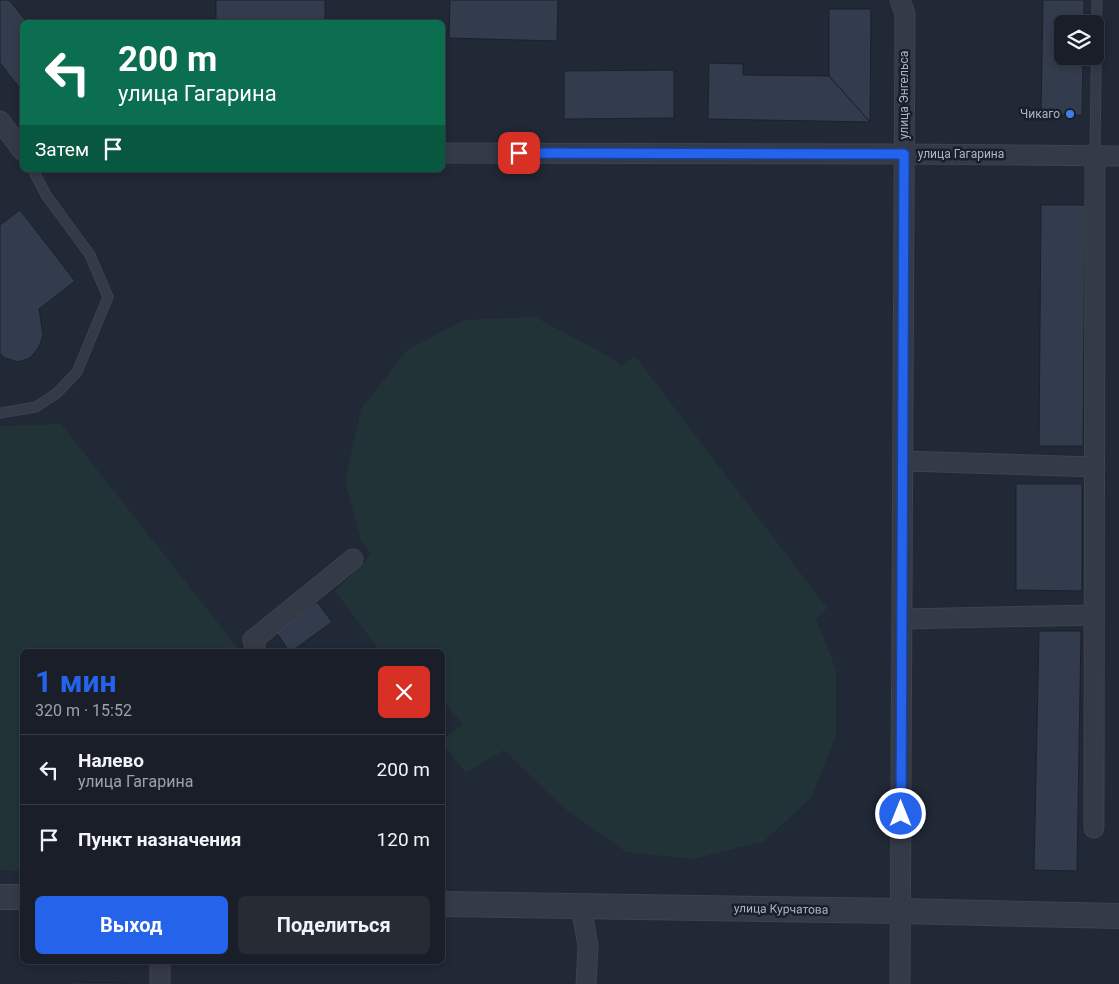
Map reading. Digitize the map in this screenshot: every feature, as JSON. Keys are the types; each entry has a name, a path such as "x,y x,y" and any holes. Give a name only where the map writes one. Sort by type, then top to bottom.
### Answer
{"street":[{"name":"улица Энгельса","path":"900,0 905,14 900,984"},
{"path":"0,121 20,147"},
{"name":"улица Гагарина","path":"445,153 1119,156"},
{"path":"1094,828 1095,155"},
{"path":"903,461 1095,467"},
{"path":"255,649 253,640 353,559"},
{"path":"902,619 1094,615"},
{"path":"0,897 20,897"},
{"name":"улица Курчатова","path":"445,904 1119,916"},
{"path":"581,906 588,946 586,984"},
{"path":"160,964 160,984"}],"lane":[{"path":"1095,155 1097,0"},
{"path":"0,413 36,407 57,393 77,372 108,297 90,255 46,195 35,172"}],"shaded area":[{"path":"535,317 610,357 621,366 635,356 827,608 816,619 836,670 836,736 811,798 764,841 694,859 626,852 560,805 504,750 466,773 445,747 445,738 463,725 445,702 445,649 378,649 335,591 371,555 361,540 345,481 361,409 407,350 464,320"},
{"path":"61,424 238,649 20,649 20,871 0,870 0,426"}],"building":[{"path":"0,0 9,0 25,20 20,20 20,88 0,63"},
{"path":"216,0 325,0 325,20 216,20"},
{"path":"450,0 558,0 557,41 449,38"},
{"path":"1043,0 1084,0 1084,15 1054,15 1054,65 1083,65 1082,115 1041,115"},
{"path":"829,9 871,9 870,122 829,76"},
{"path":"709,63 743,64 743,75 829,76 870,122 708,119"},
{"path":"674,70 674,118 564,119 564,71"},
{"path":"1041,205 1085,205 1083,446 1039,446"},
{"path":"20,210 75,281 39,309 43,335 39,347 30,358 18,362 5,358 0,354 0,225"},
{"path":"1016,484 1082,484 1082,591 1016,590"},
{"path":"317,602 332,622 295,649 288,649 276,632"},
{"path":"1039,631 1081,631 1077,871 1034,870"},
{"path":"72,982 130,983 130,984 72,984"}],"place":[{"name":"Чикаго","path":"1070,114"}],"route":[{"path":"519,153 904,154 901,814"}]}
